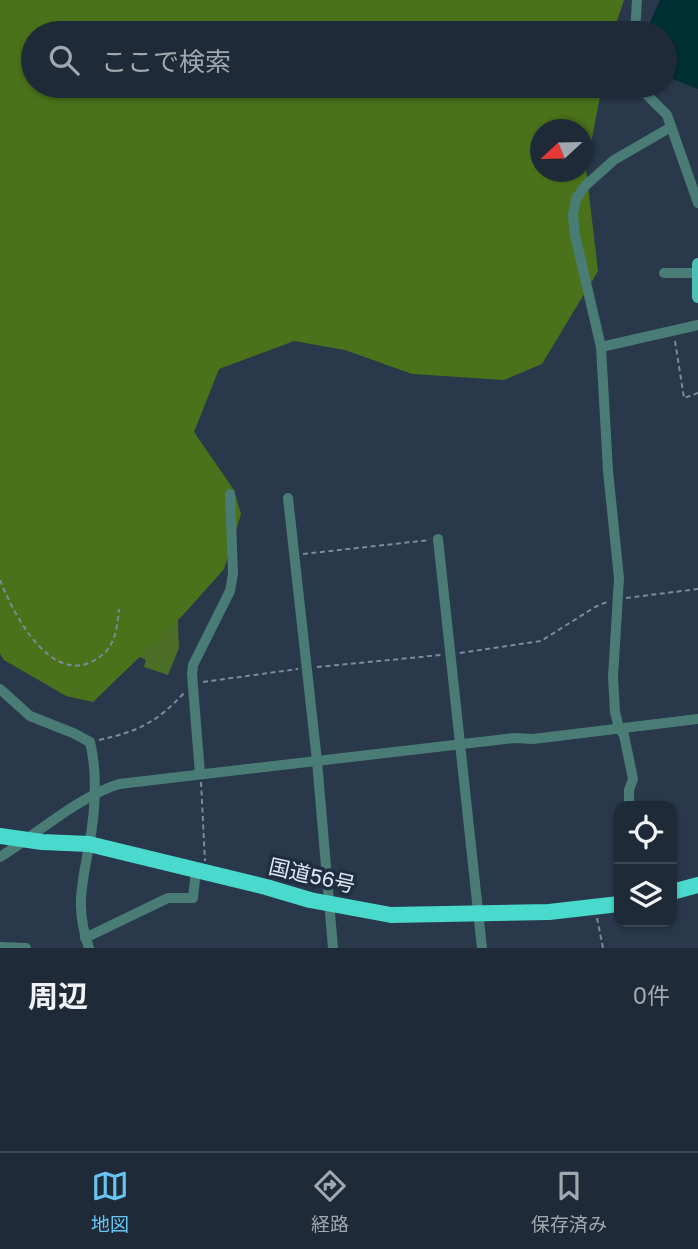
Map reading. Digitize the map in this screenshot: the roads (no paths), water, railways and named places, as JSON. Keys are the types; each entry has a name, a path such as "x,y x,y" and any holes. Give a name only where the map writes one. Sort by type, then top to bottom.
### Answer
{"highway":[{"name":"国道56号","path":"0,836 89,844 310,900 391,915 479,914 614,905"},
{"path":"677,891 698,885"}],"main road":[{"path":"697,268 698,297"}],"street":[{"path":"636,21 637,0"},
{"path":"650,98 667,115 698,203"},
{"path":"629,801 633,779 624,735 619,728 615,712 613,677 619,578 608,471 601,347 575,235 573,214 576,199 585,186 614,160 671,127"},
{"path":"664,273 697,268"},
{"path":"601,347 698,325"},
{"path":"200,774 192,684 193,665 230,591 233,574 230,494"},
{"path":"288,498 317,761 333,948"},
{"path":"438,539 482,948"},
{"path":"2,694 30,716 90,742 94,797 89,844 80,881 80,907 87,943 168,898 193,898 201,871"},
{"path":"0,857 55,818 105,789 119,784 698,719"},
{"path":"0,947 26,948"}]}
